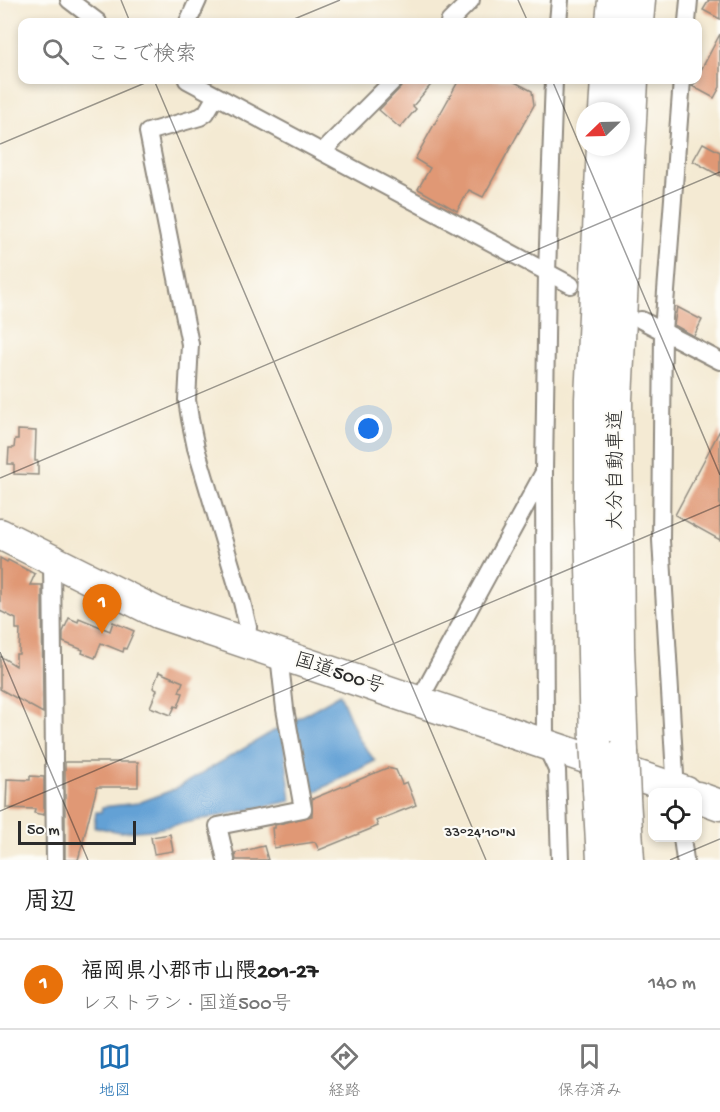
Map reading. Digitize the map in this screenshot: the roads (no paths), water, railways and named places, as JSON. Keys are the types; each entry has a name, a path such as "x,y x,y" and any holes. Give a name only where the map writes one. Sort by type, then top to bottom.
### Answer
{"highway":[{"path":"611,18 613,0"},
{"path":"638,18 640,0"},
{"path":"605,102 606,84"},
{"name":"大分自動車道","path":"602,860 612,794 623,752 617,545 617,399 633,84"},
{"name":"大分自動車道","path":"601,156 590,410 590,555 595,742 612,794 629,860"},
{"name":"国道500号","path":"0,534 158,613 670,788"},
{"name":"国道500号","path":"702,799 720,805"}],"street":[{"path":"69,0 93,18"},
{"path":"190,18 198,0"},
{"path":"453,18 471,0"},
{"path":"558,18 560,0"},
{"path":"687,18 689,0"},
{"path":"194,84 571,285"},
{"path":"323,151 390,84"},
{"path":"554,84 547,272 544,472 545,744 557,770 560,860"},
{"path":"681,84 663,331 661,540 684,788"},
{"path":"216,96 206,113 200,117 148,132 190,344 187,400 190,418 196,448 248,627 244,643"},
{"path":"642,320 720,361"},
{"path":"419,701 544,472"},
{"path":"52,559 55,860"},
{"path":"226,860 218,826 303,809 285,709 279,655"},
{"path":"682,842 684,860"}],"water":[{"path":"340,694 359,739 375,761 311,794 307,793 295,720"},
{"path":"282,726 291,801 151,830 120,832 94,827 96,812 101,812 102,807 138,803 175,789"}],"place":[{"name":"福岡県小郡市山隈201-27","path":"102,634"}]}
